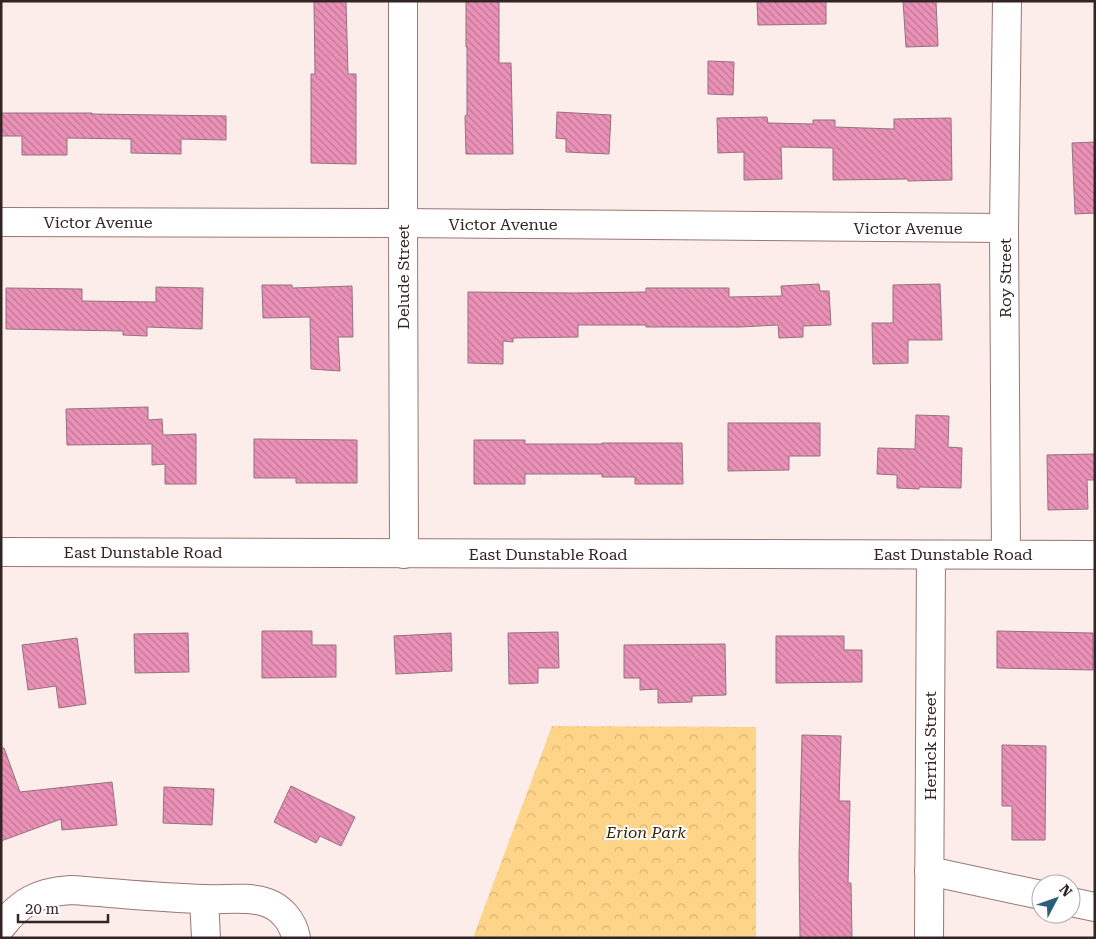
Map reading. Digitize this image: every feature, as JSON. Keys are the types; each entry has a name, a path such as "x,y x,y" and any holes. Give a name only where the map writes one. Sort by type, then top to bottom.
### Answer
{"street":[{"name":"Delude Street","path":"403,1 404,554"},
{"name":"Roy Street","path":"1006,554 1004,228 1007,1"},
{"name":"Victor Avenue","path":"1,222 1004,228"},
{"name":"East Dunstable Road","path":"1,552 1095,555"},
{"name":"Herrick Street","path":"929,938 931,555"},
{"path":"930,871 1031,893"},
{"path":"1,927 28,900 55,891 71,890 265,902 276,907 284,914 291,924 296,938"},
{"path":"204,899 206,938"},
{"path":"1081,904 1095,907"}],"green space":[{"name":"Erion Park","path":"552,726 756,727 756,938 473,938"}],"building":[{"path":"314,1 346,1 348,74 356,74 356,164 311,163 311,74 315,74"},
{"path":"466,1 499,1 499,63 511,63 513,154 466,154"},
{"path":"757,1 826,1 826,24 758,25"},
{"path":"903,1 936,1 938,46 906,47"},
{"path":"708,61 734,62 733,95 708,94"},
{"path":"557,112 611,115 609,154 566,152 566,139 556,138"},
{"path":"1,113 226,116 226,140 181,139 181,154 131,153 131,139 67,138 67,155 22,155 22,136 1,136"},
{"path":"767,117 768,123 813,124 813,120 835,120 835,127 894,129 894,119 951,118 952,180 833,180 833,148 781,147 782,179 744,180 744,152 718,153 717,118"},
{"path":"1095,142 1095,213 1075,214 1072,143"},
{"path":"819,284 820,291 829,291 831,325 803,326 803,337 779,338 778,325 646,327 646,325 578,325 578,337 513,338 513,342 503,341 503,364 468,363 468,292 646,292 646,288 729,288 729,297 782,296 781,286"},
{"path":"940,284 942,340 908,340 908,363 873,364 872,323 893,323 893,285"},
{"path":"262,285 292,285 292,288 352,286 353,337 338,337 340,371 311,369 310,317 263,318"},
{"path":"156,287 203,288 202,329 147,327 147,336 123,335 123,331 6,329 6,288 82,289 82,301 156,302"},
{"path":"148,407 148,420 162,419 163,435 196,434 196,484 165,484 165,464 152,465 152,444 67,445 66,409"},
{"path":"916,415 949,416 948,447 962,448 961,488 897,488 897,475 877,474 878,448 915,449"},
{"path":"728,423 820,423 820,456 789,456 789,470 728,471"},
{"path":"254,439 357,440 357,483 296,483 296,478 254,478"},
{"path":"474,440 525,440 525,444 682,443 683,484 635,484 635,477 602,477 602,474 525,474 525,484 474,484"},
{"path":"1095,454 1095,480 1087,480 1088,509 1048,510 1047,455"},
{"path":"262,631 312,631 312,645 336,645 336,677 262,678"},
{"path":"997,631 1093,633 1093,670 997,668"},
{"path":"558,632 559,668 538,668 538,683 509,684 508,633"},
{"path":"188,633 189,672 135,673 134,634"},
{"path":"451,633 452,671 396,674 394,636"},
{"path":"776,636 844,636 844,650 862,650 862,682 776,683"},
{"path":"77,638 86,704 59,708 56,686 28,690 22,645"},
{"path":"725,644 726,695 692,696 692,702 658,703 658,689 640,690 640,678 624,678 624,645"},
{"path":"802,735 841,736 839,801 850,801 848,883 851,883 852,938 800,938 799,857"},
{"path":"1002,745 1046,746 1045,840 1012,840 1012,806 1002,806"},
{"path":"1,748 4,748 20,792 112,782 117,825 62,830 61,819 1,841"},
{"path":"291,786 355,817 341,846 320,836 316,843 274,822"},
{"path":"164,787 214,789 212,825 163,823"}]}
